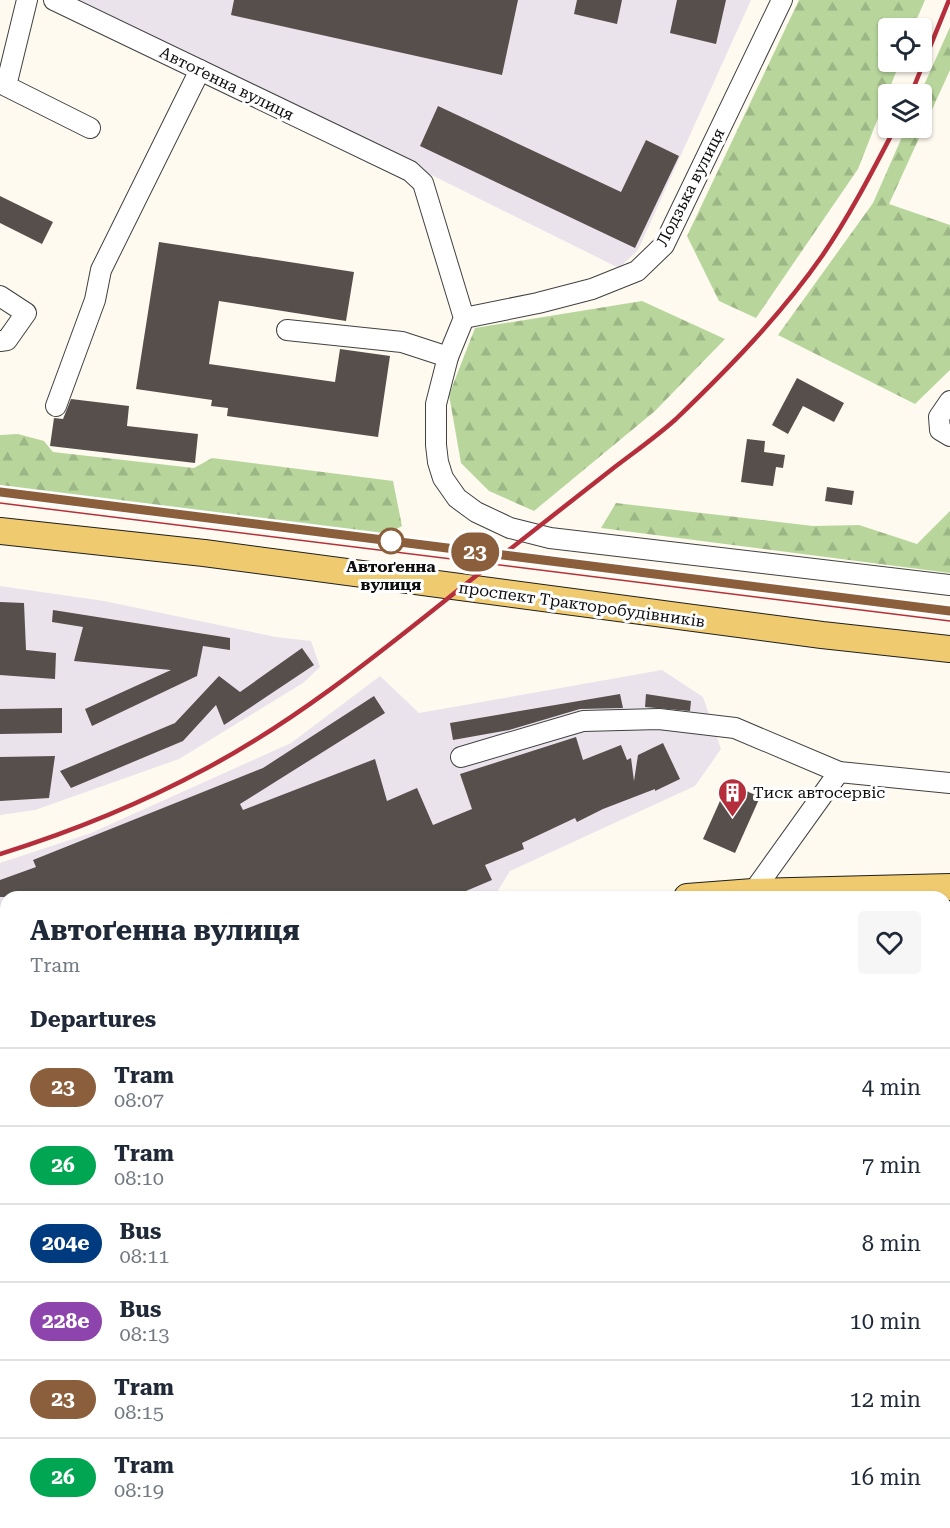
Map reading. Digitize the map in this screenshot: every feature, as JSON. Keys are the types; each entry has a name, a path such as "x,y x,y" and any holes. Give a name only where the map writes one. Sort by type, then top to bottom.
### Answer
{"main road":[{"name":"проспект Тракторобудівників","path":"0,531 204,553 810,634 950,649"},
{"path":"917,891 950,887"}],"street":[{"path":"27,0 3,92 90,128"},
{"name":"Автоґенна вулиця","path":"54,0 410,171 423,183 464,318"},
{"name":"Лодзька вулиця","path":"464,318 592,289 637,271 664,245 782,0"},
{"path":"56,406 95,300 101,270 200,70"},
{"path":"0,296 26,313 7,340 0,341"},
{"path":"464,318 448,357 436,404 438,462 443,478 457,498 492,521 529,534 550,538 950,585"},
{"path":"287,330 402,342 448,357"},
{"path":"950,401 939,417 940,430 950,436"},
{"path":"461,757 583,721 659,719 735,728 839,772 950,783"},
{"path":"754,891 839,772"}],"shaded area":[{"path":"79,0 751,0 638,250 619,268"},
{"path":"0,586 104,601 276,637 311,641 320,667 303,683 179,759 35,810 0,815"},
{"path":"662,670 703,697 721,749 695,786 510,871 498,891 0,891 0,863 91,833 291,743 380,676 419,713"}],"green space":[{"path":"799,0 925,0 917,18 878,18 878,72 896,72 891,84 878,84 878,118 858,169 756,318 719,301 687,236"},
{"path":"950,27 950,70 932,110 932,84 924,84 930,72 932,72"},
{"path":"902,138 919,138 889,204 950,225 950,370 915,404 778,335 873,203"},
{"path":"642,301 725,339 655,411 534,511 489,491 461,463 449,395 475,328"},
{"path":"18,434 44,441 53,452 194,468 212,458 393,481 402,526 378,539 0,492 0,435"},
{"path":"616,503 813,526 859,525 917,544 950,511 950,573 601,528"}],"building":[{"path":"234,0 518,0 502,75 231,15"},
{"path":"577,0 622,0 617,24 574,14"},
{"path":"677,0 726,0 716,44 670,33"},
{"path":"438,106 621,192 646,140 679,156 635,248 420,146"},
{"path":"0,196 53,222 42,244 0,223"},
{"path":"159,242 354,272 346,321 219,301 209,364 335,382 340,349 390,356 378,437 227,416 228,408 211,406 212,400 136,389"},
{"path":"797,378 844,403 834,422 803,406 788,434 772,425"},
{"path":"71,399 129,406 127,426 198,434 195,463 50,446 54,418 63,419"},
{"path":"747,439 765,441 764,452 785,455 783,468 776,467 773,486 741,482"},
{"path":"827,487 854,491 852,505 825,501"},
{"path":"0,602 24,603 26,650 56,653 55,679 0,675"},
{"path":"53,610 230,638 230,650 203,646 197,676 92,726 85,709 171,670 74,661 83,627 52,622"},
{"path":"302,648 314,665 224,725 216,705 183,741 71,788 60,771 175,723 219,676 240,692"},
{"path":"620,694 623,708 580,709 509,730 453,740 450,723"},
{"path":"646,694 691,701 690,711 645,707"},
{"path":"374,696 385,713 240,804 243,810 375,759 387,801 417,788 433,825 472,809 460,774 576,737 583,760 621,745 627,760 631,758 634,781 638,755 663,743 680,779 655,791 655,789 603,809 577,822 575,818 522,843 524,849 485,865 492,880 466,891 0,891 0,880 36,867 33,860 263,768"},
{"path":"62,708 62,733 0,734 0,709"},
{"path":"55,756 49,798 0,801 0,757"},
{"name":"Тиск автосервіс","path":"728,783 760,797 735,853 703,839"}],"tram line":[{"path":"0,492 950,611"},
{"name":"23","path":"0,492 950,611"},
{"path":"0,503 950,621"}],"railway":[{"path":"915,84 949,0"},
{"path":"0,854 132,805 207,768 281,724 385,648 660,432 734,361 806,278 842,225 890,138"}],"place":[{"name":"Автоґенна вулиця","path":"391,541"},
{"name":"Тиск автосервіс","path":"732,818"}]}
